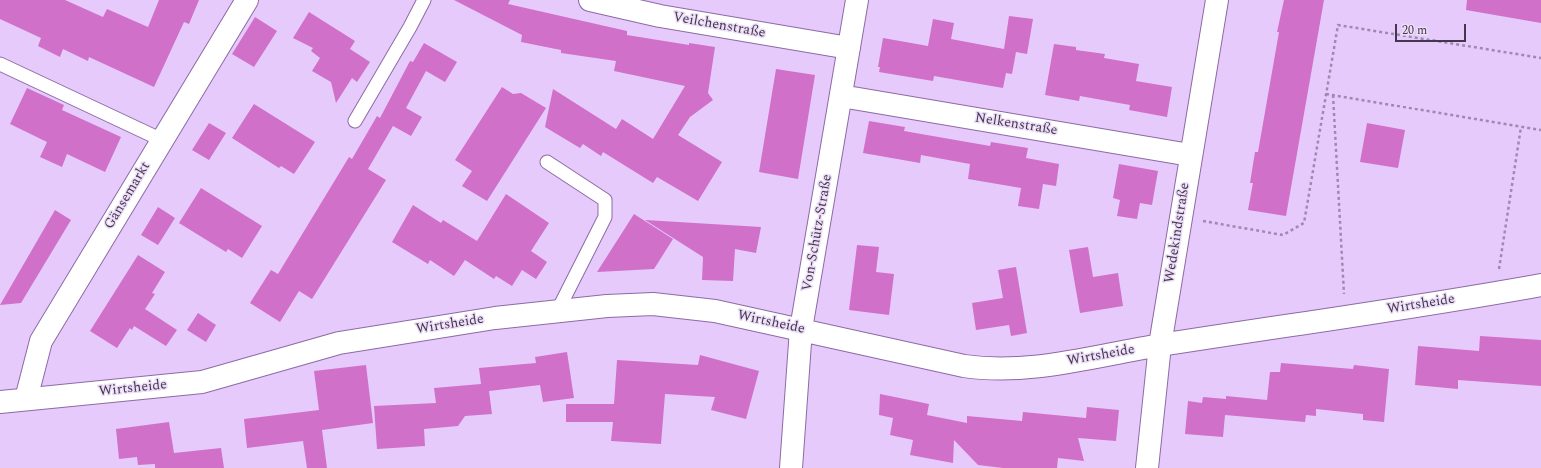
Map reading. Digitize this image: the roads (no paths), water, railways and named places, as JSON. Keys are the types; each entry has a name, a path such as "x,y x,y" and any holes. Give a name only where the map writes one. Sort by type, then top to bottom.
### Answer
{"street":[{"name":"Gänsemarkt","path":"26,400 41,341 247,0"},
{"name":"Veilchenstraße","path":"590,0 660,16 849,48"},
{"name":"Von-Schütz-Straße","path":"791,468 801,329 857,0"},
{"name":"Wedekindstraße","path":"1147,468 1160,345 1190,154 1217,0"},
{"name":"Nelkenstraße","path":"841,96 1190,154"},
{"name":"Wirtsheide","path":"0,402 202,382 339,343 495,318 608,306 653,304 715,311 987,370 1008,369 1063,362 1160,345 1496,294 1541,285"}],"lane":[{"path":"355,121 410,27 424,0"},
{"path":"0,64 162,140"},
{"path":"547,162 605,200 605,217 557,312"}]}
